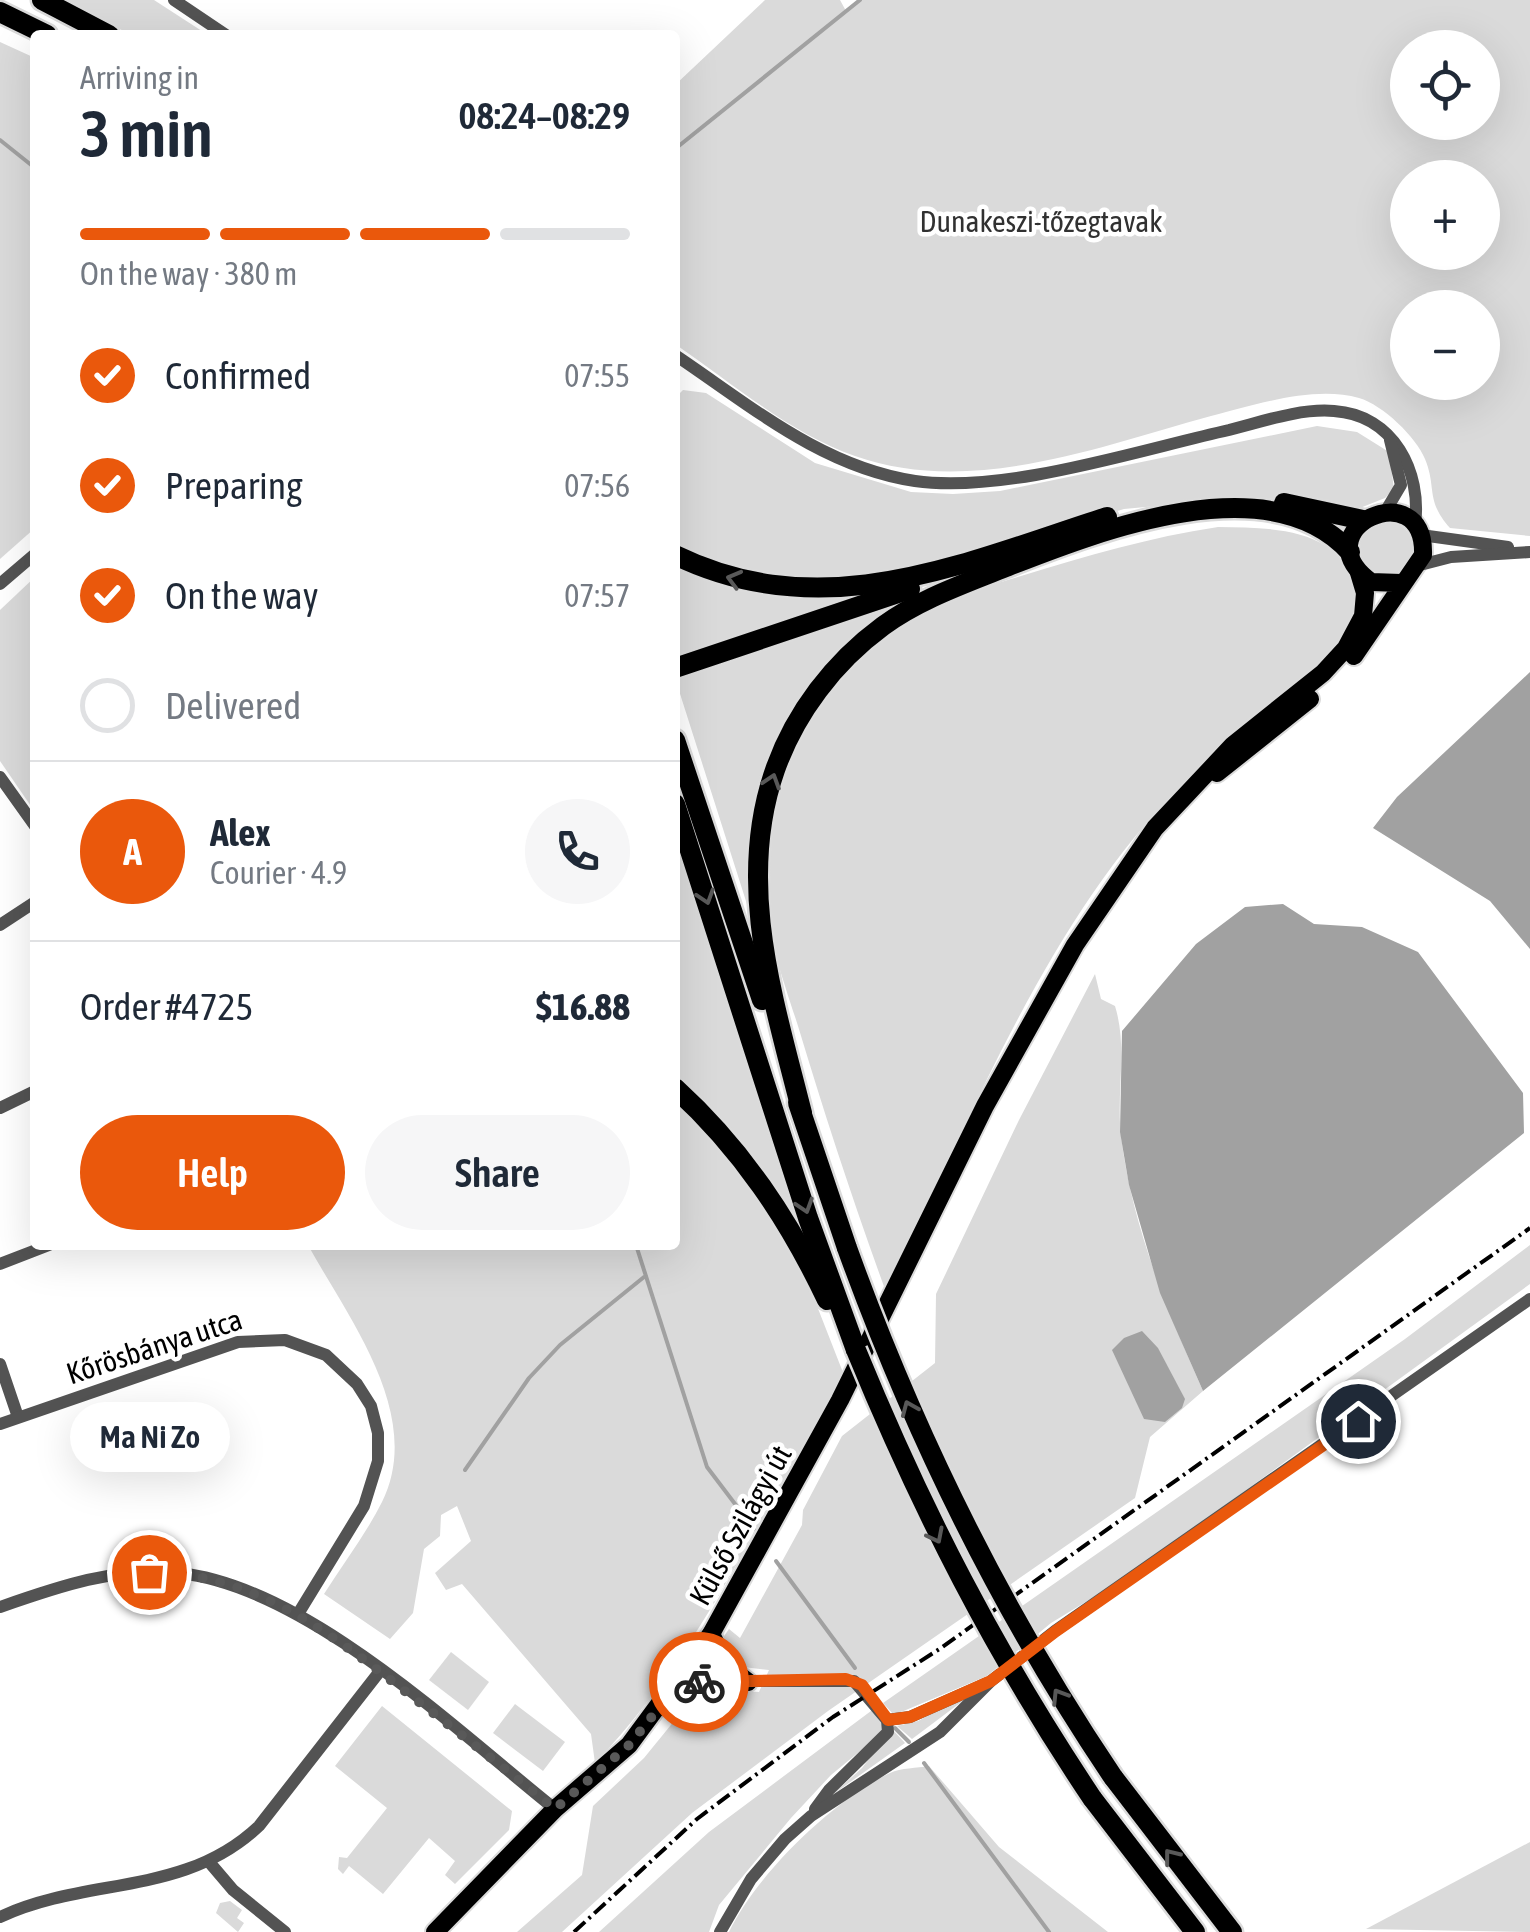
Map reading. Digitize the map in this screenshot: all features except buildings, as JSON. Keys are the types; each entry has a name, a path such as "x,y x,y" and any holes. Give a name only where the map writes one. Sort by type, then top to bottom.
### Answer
{"highway":[{"path":"42,0 99,30"},
{"path":"0,12 37,30"},
{"path":"680,666 1022,552 1125,511 1168,504 1266,500 1363,520"},
{"path":"680,557 718,575 758,585 835,591 1022,552 1142,519 1208,509 1273,512 1310,522 1336,536 1350,552"},
{"path":"802,1113 770,982 756,876 765,803 776,768 814,696 868,638 927,600 1022,552"},
{"path":"680,755 847,1248 896,1378 961,1522 1046,1675 1113,1777 1232,1932"},
{"path":"680,820 822,1273 906,1475 960,1584 1038,1718 1092,1798 1195,1932"},
{"path":"680,1093 749,1167 822,1273"}],"main road":[{"path":"1385,512 1396,513 1418,530 1420,565 1401,583 1354,656 1331,682 1240,757 1188,793 1233,745 1322,673 1346,648 1363,616 1364,593 1350,552 1355,529 1363,520 1385,512"},
{"path":"1359,573 1371,582 1401,583"},
{"name":"Külső Szilágyi út","path":"435,1932 555,1809 629,1745 711,1634 840,1400 985,1106 1050,989 1134,854 1188,793"},
{"path":"711,1634 727,1666 748,1682"},
{"path":"671,1693 726,1679"}],"street":[{"path":"174,0 219,30"},
{"path":"680,359 821,452 854,466 918,482 1010,478 1332,410 1370,422 1404,451 1417,487 1418,530 1530,550"},
{"path":"1385,512 1401,484 1389,438"},
{"path":"1420,565 1530,550"},
{"path":"0,584 30,558"},
{"path":"0,777 30,819"},
{"path":"0,925 30,905"},
{"path":"0,1108 30,1093"},
{"path":"0,1264 35,1250"},
{"path":"811,1816 930,1739 991,1681 1056,1631 1530,1299"},
{"name":"Kőrösbánya utca","path":"0,1424 238,1342 285,1340 326,1355 358,1384 371,1406 378,1433 378,1461 364,1506 298,1614"},
{"path":"0,1364 18,1417"},
{"path":"0,1607 96,1578 177,1572 236,1586 298,1614 380,1672 555,1809"},
{"path":"693,1660 726,1679 748,1682 846,1679 862,1685 888,1720 888,1732 873,1751 829,1790 811,1816 758,1870 720,1932"},
{"path":"0,1917 30,1905 184,1873 210,1863 259,1826 380,1672"},
{"path":"888,1720 910,1717 991,1681"},
{"path":"210,1863 232,1890 285,1932"}],"green space":[{"path":"65,0 154,0 200,30 122,30"},
{"name":"Dunakeszi-tőzegtavak","path":"765,0 840,0 846,11 860,0 1530,0 1530,536 1450,528 1434,502 1425,459 1414,441 1378,407 1341,395 1304,395 1265,402 1079,453 988,470 899,467 855,456 807,434 680,348 680,80"},
{"path":"0,42 30,56 30,532 0,559"},
{"path":"680,393 706,393 815,463 911,492 1000,491 1317,426 1357,432 1389,452 1394,489 1385,498 1360,508 1254,497 1124,509 914,573 798,587 680,552"},
{"path":"1386,521 1405,529 1413,548 1405,567 1386,575 1367,567 1359,548 1367,529"},
{"path":"1218,527 1285,531 1323,544 1351,574 1359,597 1347,627 1308,679 1180,787 1133,840 1090,898 1014,1026 886,1292 829,1127 768,922 764,887 766,847 785,771 802,735 848,671 877,643 921,611 963,593 1094,554"},
{"path":"680,568 767,594 862,595 680,655"},
{"path":"30,582 30,805 0,761 0,610"},
{"path":"905,599 829,661 787,720 773,751 757,815 752,920 680,694 680,676"},
{"path":"680,853 796,1212 754,1159 680,1082"},
{"path":"1095,974 1101,999 1115,1006 1119,1022 1121,1136 1133,1202 1164,1298 1203,1391 1150,1437 1135,1498 828,1711 692,1813 562,1932 517,1932 582,1875 593,1806 644,1758 701,1688 759,1692 769,1670 735,1666 720,1642 729,1629 740,1638 802,1525 803,1510 842,1436 935,1363 936,1294 1019,1120"},
{"path":"680,1100 699,1117 790,1237 844,1375 700,1625 634,1719 595,1763 591,1734 462,1584 446,1590 435,1573 471,1541 457,1506 441,1515 440,1536 424,1549 413,1613 390,1639 324,1594 382,1502 393,1469 394,1435 388,1402 360,1335 311,1250 680,1250"},
{"path":"1530,1245 1530,1284 1125,1578 1051,1623 987,1676 894,1715 883,1703 1405,1339"},
{"path":"451,1652 489,1682 468,1710 429,1680"},
{"path":"980,1688 912,1739 897,1726 918,1721"},
{"path":"515,1704 565,1742 543,1771 493,1733"},
{"path":"382,1706 512,1811 509,1830 455,1884 445,1875 455,1861 429,1838 383,1894 349,1866 343,1874 338,1869 339,1857 347,1858 387,1808 335,1766"},
{"path":"875,1708 882,1719 882,1733 831,1775 791,1818 719,1905 709,1932 599,1932 709,1832"},
{"path":"892,1729 905,1743 832,1795 862,1768"},
{"path":"929,1766 999,1847 1108,1932 729,1932 758,1887 821,1820 890,1773"},
{"path":"1530,1842 1530,1932 1366,1929"},
{"path":"230,1901 242,1910 237,1918 244,1923 238,1932 216,1913 220,1903"}],"shaded area":[{"path":"1530,672 1530,949 1490,901 1373,828 1397,797"},
{"path":"1283,904 1314,924 1362,927 1418,952 1523,1093 1524,1133 1203,1391 1160,1293 1129,1185 1120,1132 1122,1031 1196,944 1245,907"},
{"path":"1142,1331 1158,1348 1185,1399 1182,1408 1165,1422 1144,1419 1112,1350 1124,1338"}],"waterway":[{"path":"680,145 860,0"},
{"path":"0,140 30,164"},
{"path":"638,1250 707,1467 754,1529"},
{"path":"465,1470 529,1378 560,1345 644,1277"},
{"path":"776,1561 855,1668"},
{"path":"895,1728 909,1742"},
{"path":"924,1763 1049,1932"}],"railway":[{"path":"574,1932 697,1819 833,1717 941,1648 1530,1228"}],"way so far":[{"path":"149,1572 202,1576 271,1599 298,1614 340,1640 555,1809 629,1745 671,1693 699,1682"}],"place":[{"name":"Ma Ni Zo","path":"149,1572"}],"route":[{"path":"699,1682 846,1679 862,1685 888,1720 910,1717 991,1681 1056,1631 1112,1596 1358,1421"}]}
